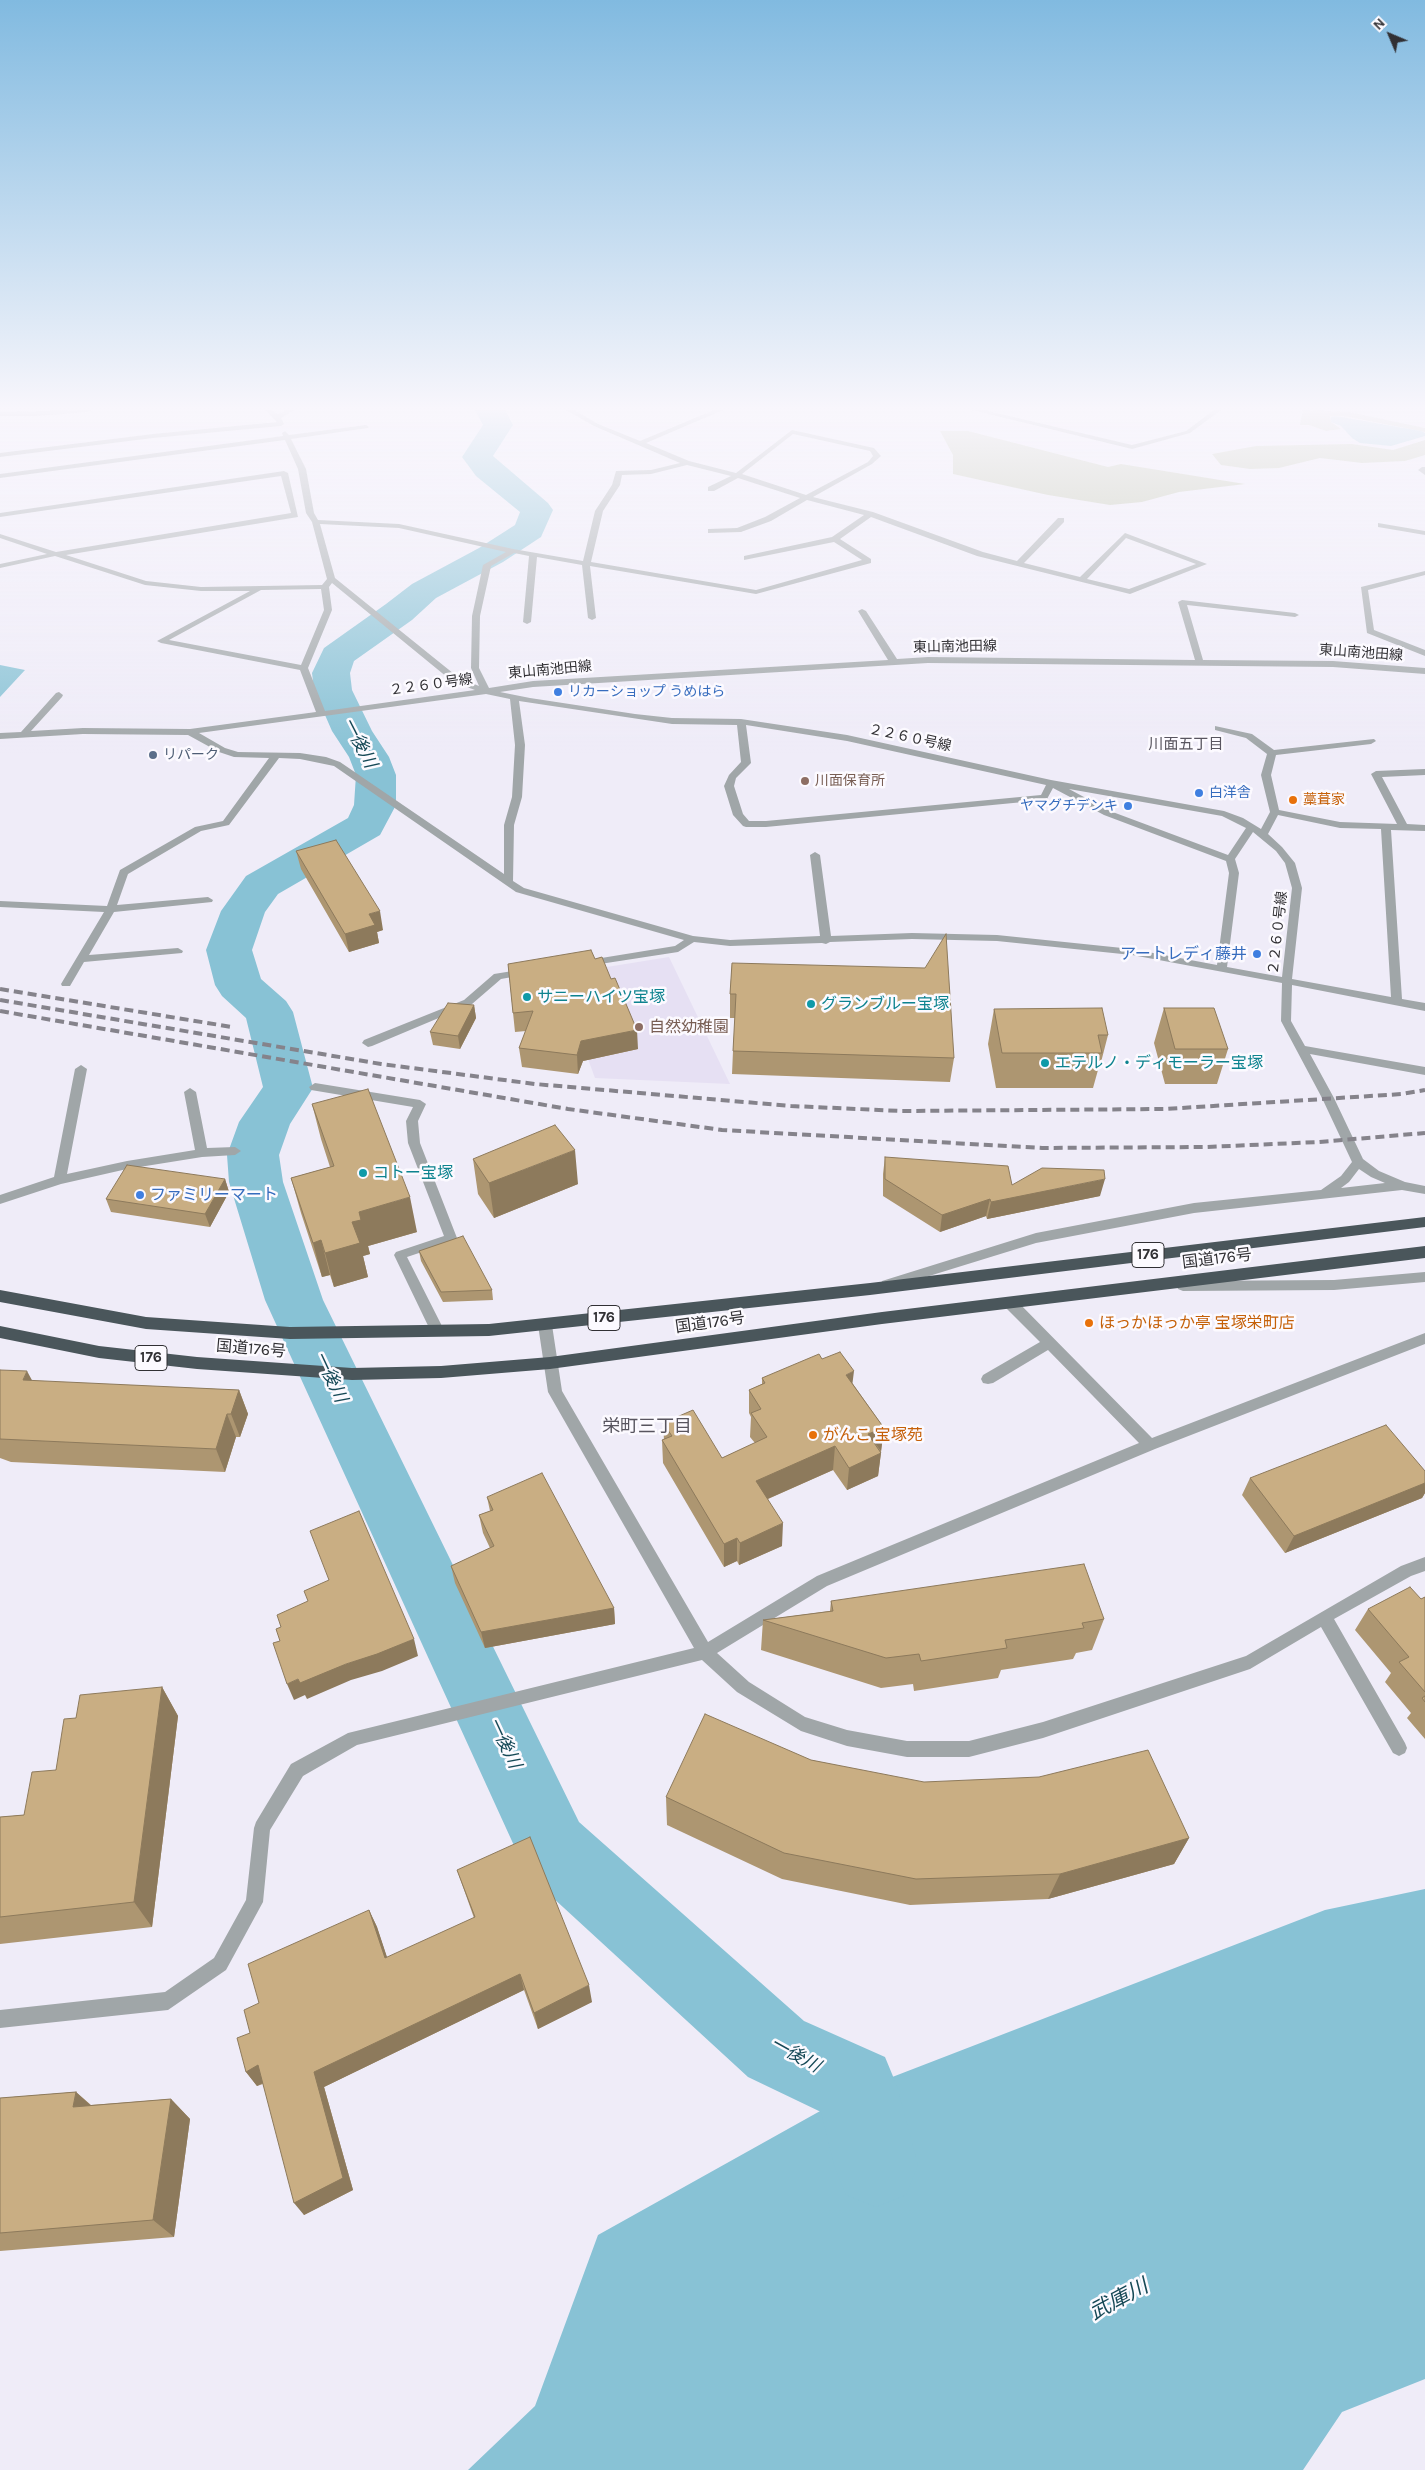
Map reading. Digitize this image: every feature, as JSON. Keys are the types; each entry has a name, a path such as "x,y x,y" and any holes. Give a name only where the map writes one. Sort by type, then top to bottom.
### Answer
{"highway":[{"name":"国道176号","path":"0,1296 23,1302 146,1323 290,1333 438,1332 545,1325 870,1289 1425,1222"},
{"name":"国道176号","path":"0,1332 99,1352 305,1372 352,1374 441,1372 550,1363 1010,1303 1425,1252"}],"street":[{"path":"0,566 56,554 228,525"},
{"path":"317,525 331,578 456,680 486,691"},
{"path":"384,525 399,526 586,565 756,592 868,561 835,539"},
{"path":"592,618 586,565 596,525"},
{"path":"711,531 738,530 751,525"},
{"path":"747,558 835,539 854,525"},
{"path":"901,525 980,554 1130,592 1203,564 1125,535 1082,579"},
{"path":"1020,564 1056,525"},
{"path":"1382,525 1425,534"},
{"path":"0,536 144,583 201,589 325,587"},
{"path":"486,691 475,668 476,616 487,565 512,551"},
{"path":"527,622 533,554"},
{"path":"1425,573 1364,589 1370,630 1425,653"},
{"path":"320,713 304,668 328,610 325,587 331,578"},
{"path":"259,589 161,641 304,668"},
{"path":"1199,661 1182,602 1295,615"},
{"path":"862,611 894,662"},
{"name":"東山南池田線","path":"486,691 533,684 928,660 1199,661 1333,664 1425,672"},
{"name":"２２６０号線","path":"4,736 83,731 190,732 486,691 635,717 672,721 741,722 848,738 1051,783 1224,814 1252,826 1263,834 1280,849 1290,863 1297,888 1287,980 1286,1021 1302,1049 1358,1162"},
{"path":"22,736 59,695"},
{"path":"509,880 509,825 517,797 520,745 514,697"},
{"path":"741,722 746,763 732,777 729,786 738,816 746,824 766,824 1044,797 1051,783 1108,813 1230,859"},
{"path":"1218,728 1249,736 1272,753 1372,741"},
{"path":"190,732 222,750 237,755 300,756 326,760 346,769 509,880 520,890 692,939 730,943 826,941 912,936 997,938 1132,952 1425,1007"},
{"path":"0,748 4,736"},
{"path":"1263,834 1274,812 1266,775 1272,753"},
{"path":"66,984 111,910 124,872 198,829 226,823 275,757"},
{"path":"1403,826 1376,774 1425,772"},
{"path":"1274,812 1340,826 1425,828"},
{"path":"1222,968 1234,873 1230,859 1252,826"},
{"path":"1386,826 1397,1002"},
{"path":"815,855 826,941"},
{"path":"0,904 111,910 208,900"},
{"path":"574,965 678,949 692,939"},
{"path":"82,959 178,951"},
{"path":"368,1043 468,1002 498,976 536,970"},
{"path":"1302,1049 1425,1071"},
{"path":"60,1180 82,1069"},
{"path":"315,1087 420,1104 412,1122 414,1143 451,1238 400,1255 438,1332"},
{"path":"190,1092 202,1153"},
{"path":"0,1200 60,1180 127,1165 202,1153 235,1150"},
{"path":"1323,1194 1345,1179 1358,1162 1375,1174 1403,1186 1425,1190"},
{"path":"870,1289 1036,1238 1194,1208 1403,1186"},
{"path":"1147,1286 1334,1285 1425,1277"},
{"path":"1010,1303 1150,1444"},
{"path":"545,1325 555,1392 705,1652 743,1687 801,1722 847,1738 907,1750 969,1749 1043,1730 1250,1662 1324,1617 1406,1571 1425,1564"},
{"path":"0,2019 168,2001 220,1964 254,1902 262,1828 297,1770 354,1738 705,1652 822,1581 1150,1444 1425,1338"},
{"path":"988,1379 1049,1343"},
{"path":"1324,1617 1399,1748"}],"shaded area":[{"name":"自然幼稚園","path":"669,957 730,1084 595,1078 557,975"}],"water":[{"path":"0,665 25,670 0,697"},
{"name":"武庫川","path":"1425,1889 1425,2379 1342,2412 1303,2470 468,2470 535,2406 598,2235 856,2091 1325,1910"}],"building":[{"path":"336,840 380,911 369,914 375,925 345,934 296,851"},
{"path":"946,934 954,1058 733,1051 736,994 730,994 732,963 925,968"},
{"path":"591,950 595,959 602,957 611,979 615,978 637,1030 581,1041 577,1055 519,1048 533,1011 513,1013 508,964"},
{"path":"448,1003 474,1005 458,1036 430,1032"},
{"path":"1102,1008 1108,1035 1098,1035 1102,1053 1002,1053 994,1009"},
{"path":"1164,1008 1214,1008 1228,1049 1175,1049"},
{"path":"368,1089 410,1197 359,1212 361,1220 352,1222 360,1243 325,1253 321,1240 313,1243 291,1178 334,1166 312,1104"},
{"path":"555,1125 575,1150 489,1183 473,1159"},
{"path":"885,1157 1008,1166 1012,1185 1042,1168 1104,1170 1105,1179 991,1202 990,1199 942,1215 885,1179"},
{"path":"127,1165 225,1179 205,1214 106,1199"},
{"path":"463,1236 492,1290 441,1292 419,1251"},
{"path":"840,1352 854,1371 846,1375 884,1428 868,1434 881,1453 849,1468 835,1446 756,1481 783,1523 740,1543 737,1538 724,1544 662,1440 672,1436 663,1423 693,1410 722,1458 767,1437 751,1413 761,1409 749,1390 765,1383 762,1378 819,1354 822,1359"},
{"path":"0,1370 27,1371 23,1380 239,1390 231,1414 227,1414 216,1449 0,1439"},
{"path":"1386,1425 1425,1471 1425,1483 1294,1536 1250,1478"},
{"path":"542,1473 614,1608 481,1632 451,1566 494,1546 479,1515 493,1510 487,1497"},
{"path":"359,1511 414,1639 300,1683 298,1679 287,1684 273,1643 280,1641 276,1629 281,1627 277,1615 308,1601 304,1591 329,1580 310,1531"},
{"path":"1084,1564 1104,1619 1082,1623 1084,1628 1005,1640 1007,1648 921,1661 919,1654 886,1658 763,1620 833,1611 831,1601"},
{"path":"1410,1587 1421,1599 1425,1597 1425,1692 1399,1662 1409,1657 1368,1609"},
{"path":"162,1687 134,1902 0,1917 0,1817 24,1815 32,1772 56,1770 64,1719 76,1718 80,1695"},
{"path":"705,1714 811,1760 924,1782 1039,1777 1148,1750 1189,1838 1060,1874 916,1879 784,1853 666,1797"},
{"path":"530,1837 589,1985 534,2013 520,1974 314,2072 343,2178 294,2203 258,2065 246,2072 237,2038 250,2033 244,2010 259,2003 248,1964 369,1910 385,1958 475,1917 457,1870"},
{"path":"76,2092 73,2107 171,2099 153,2220 0,2233 0,2098"}],"waterway":[{"name":"一後川","path":"531,525 529,530 491,555 424,591 399,612 337,656 331,673 333,690 352,731 369,757 376,775 375,805 365,826 262,885 243,911 229,950 239,985 269,1012 288,1088 265,1122 253,1155 256,1182 294,1300 553,1848 776,2049 856,2086 876,2165"}],"railway":[{"path":"0,989 232,1027"},
{"path":"0,1000 381,1064 535,1084 791,1106 902,1111 1165,1109 1402,1094 1425,1090"},
{"path":"0,1011 568,1109 722,1130 1042,1148 1206,1147 1319,1142 1425,1133"}],"place":[{"name":"リカーショップ うめはら","path":"558,692"},
{"name":"リパーク","path":"153,755"},
{"name":"川面保育所","path":"805,781"},
{"name":"白洋舎","path":"1199,793"},
{"name":"藁葺家","path":"1293,800"},
{"name":"ヤマグチデンキ","path":"1128,806"},
{"name":"アートレディ藤井","path":"1257,954"},
{"name":"サニーハイツ宝塚","path":"527,997"},
{"name":"グランブルー宝塚","path":"811,1004"},
{"name":"自然幼稚園","path":"639,1027"},
{"name":"エテルノ・ディモーラー宝塚","path":"1045,1063"},
{"name":"コトー宝塚","path":"363,1173"},
{"name":"ファミリーマート","path":"140,1195"},
{"name":"ほっかほっか亭 宝塚栄町店","path":"1089,1323"},
{"name":"がんこ 宝塚苑","path":"813,1435"}],"district":[{"name":"川面五丁目","path":"1186,745"},
{"name":"栄町三丁目","path":"647,1427"}]}
